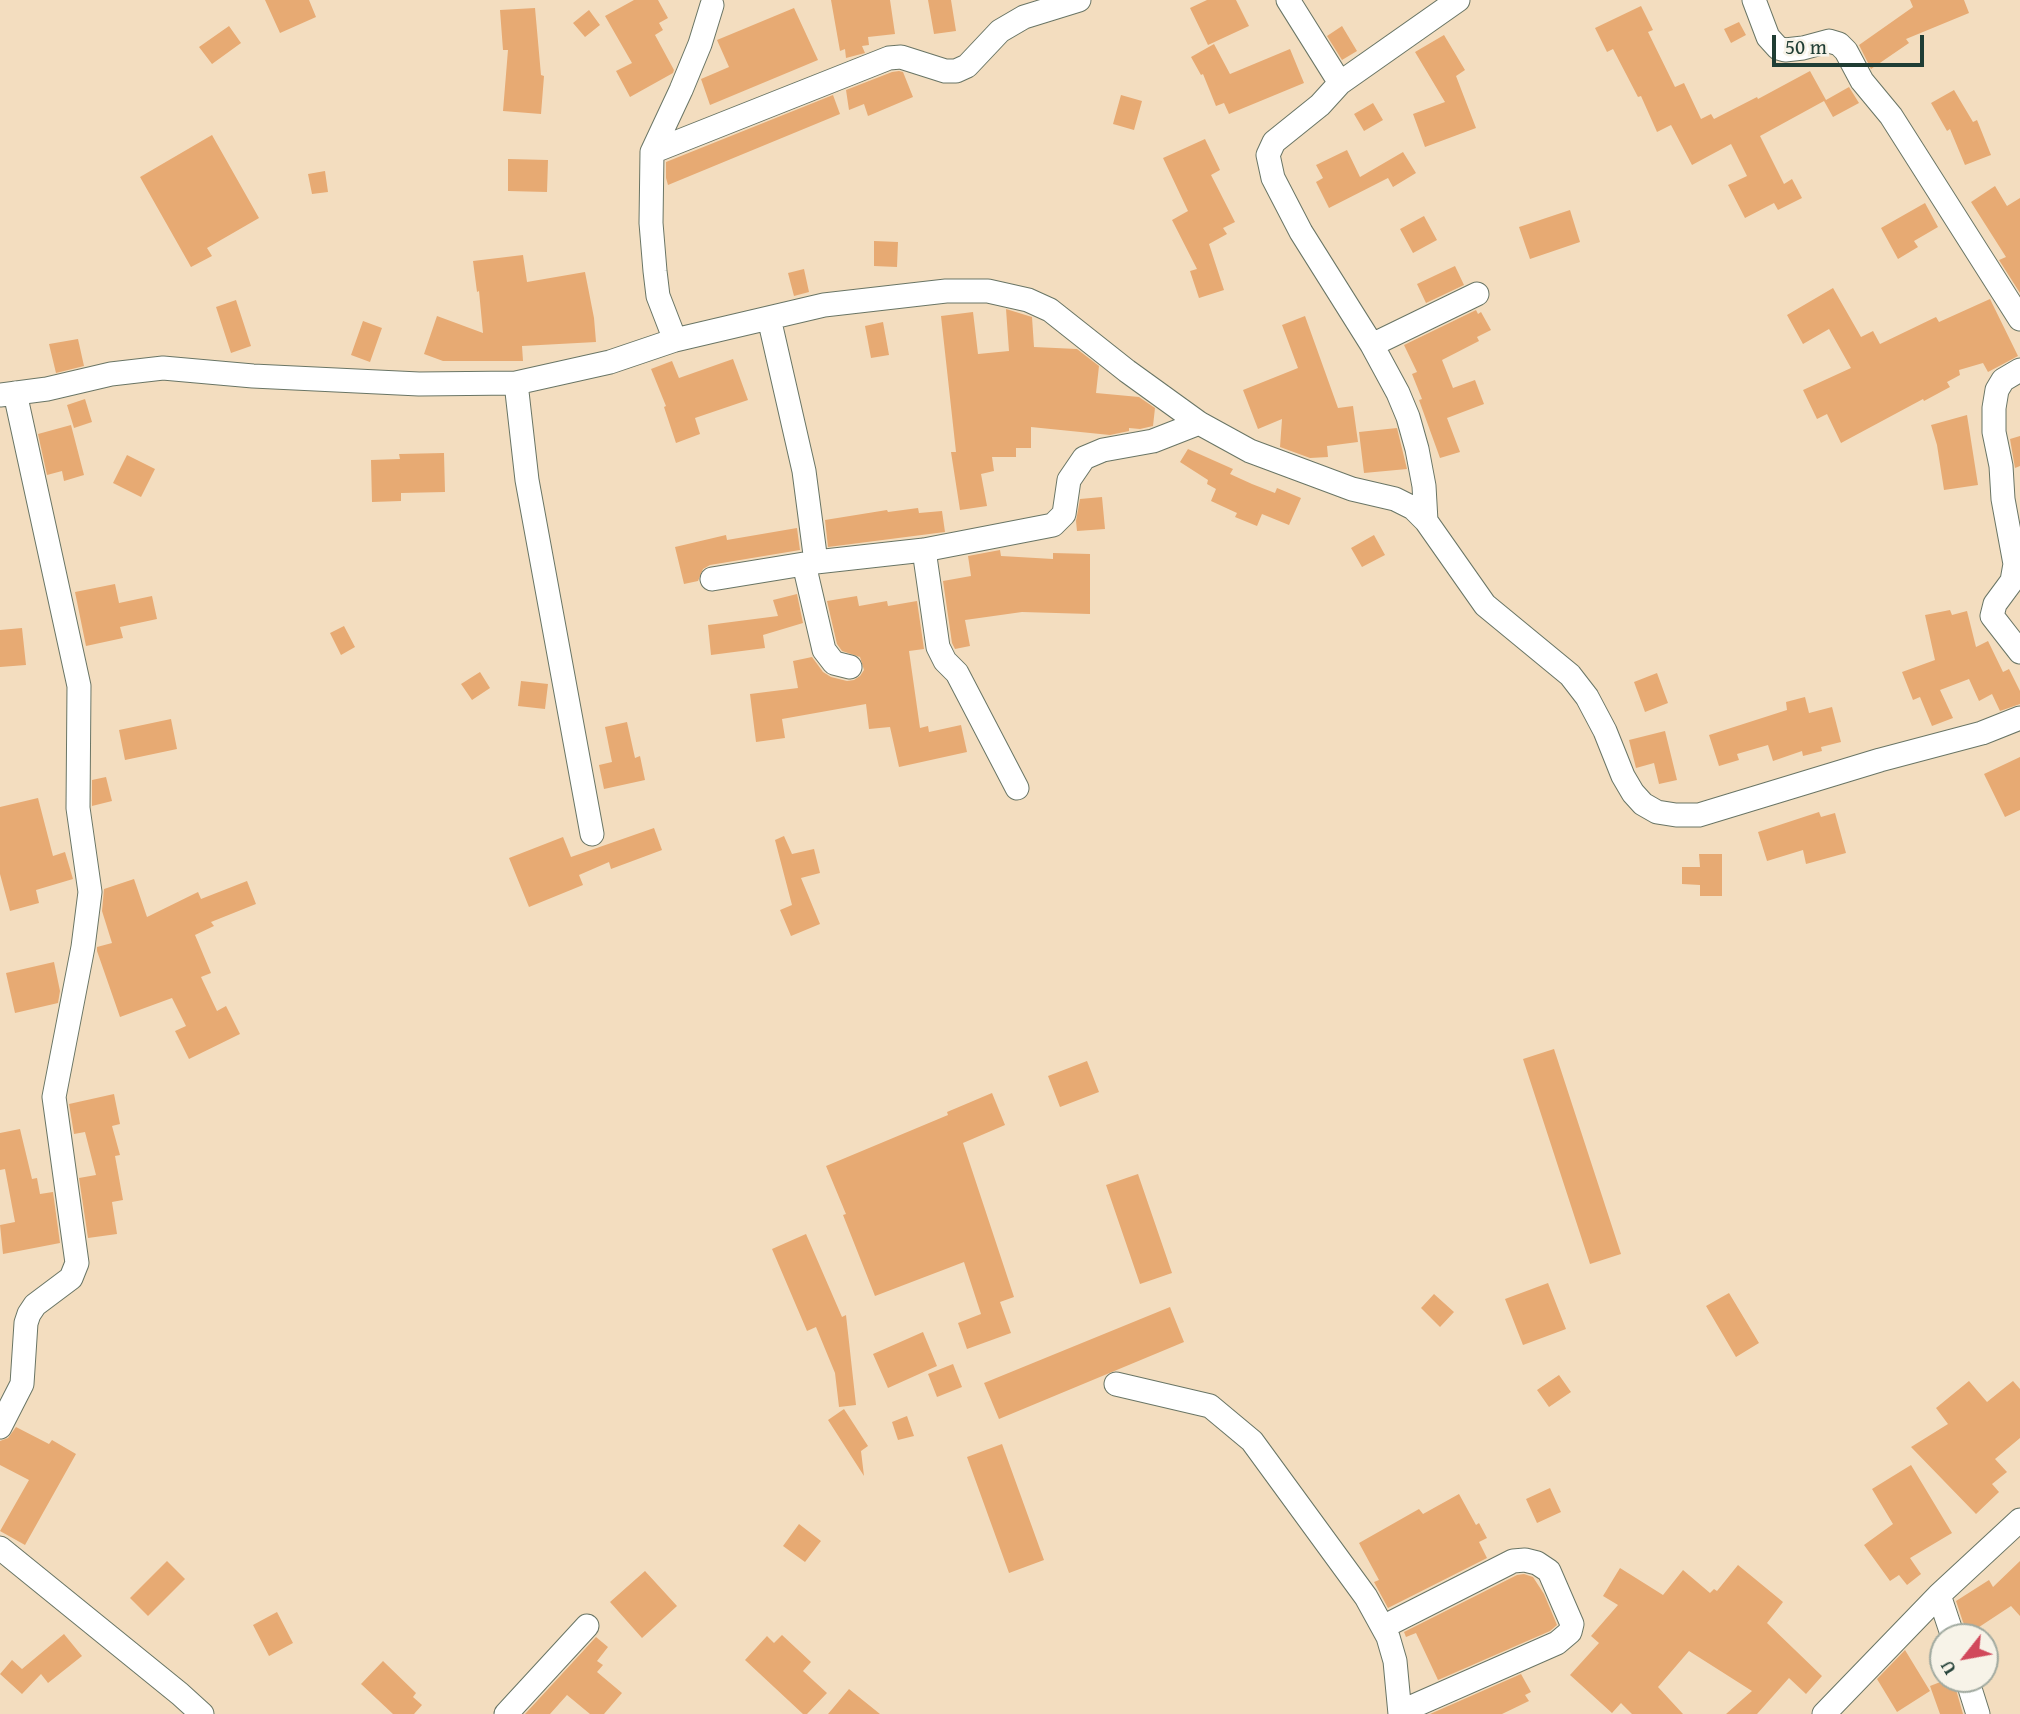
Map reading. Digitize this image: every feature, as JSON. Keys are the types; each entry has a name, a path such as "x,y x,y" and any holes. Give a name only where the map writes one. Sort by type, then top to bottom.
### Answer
{"street":[{"path":"652,152 889,58 901,57 945,71 956,71 967,66 1000,31 1024,17 1079,0"},
{"path":"1288,0 1340,83"},
{"path":"1426,521 1424,486 1408,416 1372,345 1301,232 1273,178 1268,155 1274,142 1320,105 1340,83 1458,0"},
{"path":"1754,0 1768,37 1778,48 1803,48 1829,41 1839,44 1846,51 1861,81 1891,116 2020,319"},
{"path":"676,340 658,296 651,223 652,152 700,44 712,5"},
{"path":"0,1427 22,1384 29,1314 35,1305 71,1278 77,1263 54,1097 83,947 90,892 78,808 79,686 7,394 47,389 111,374 163,368 253,376 405,383 516,383 610,362 676,340 824,305 946,291 988,291 1028,300 1050,310 1199,424 1250,451 1352,489 1395,499 1413,508 1426,521 1485,605 1570,675 1587,697 1633,793 1657,813 1699,815 1880,760 1982,733 2020,718"},
{"path":"1372,345 1477,294"},
{"path":"769,318 804,471 810,563 824,650 834,663 850,667"},
{"path":"2020,370 2003,380 1997,390 1994,408 1994,432 2002,473 2003,499 2015,564 2012,581 1995,604 1992,616 2020,652"},
{"path":"516,383 527,480 592,834"},
{"path":"712,579 810,563 924,550 1053,526 1064,514 1069,480 1084,458 1103,450 1153,441 1199,424"},
{"path":"924,550 937,647 945,661 957,673 1017,788"},
{"path":"1116,1384 1210,1406 1252,1441 1366,1597 1383,1627 1395,1661 1400,1713 1557,1643 1570,1632 1572,1624 1549,1571 1537,1563 1525,1560 1513,1561 1383,1627"},
{"path":"1824,1714 1939,1595 2020,1520"},
{"path":"0,1548 202,1714"},
{"path":"1939,1595 1948,1623"},
{"path":"506,1714 587,1626"},
{"path":"1971,1693 1978,1714"}],"building":[{"path":"265,0 309,0 316,17 280,33"},
{"path":"634,0 658,0 668,18 659,23 663,30 655,35 674,70 630,97 616,71 632,63 605,16"},
{"path":"831,0 890,0 895,34 868,37 869,45 862,46 865,53 846,58 845,49 840,51"},
{"path":"928,0 951,0 956,31 934,34"},
{"path":"1207,0 1236,0 1249,26 1208,45 1190,8"},
{"path":"1910,0 1964,0 1969,13 1906,39 1909,43 1871,69 1859,45 1913,7"},
{"path":"1641,6 1653,30 1648,32 1675,87 1684,83 1701,119 1711,114 1714,119 1810,71 1826,100 1849,87 1859,103 1833,117 1824,101 1760,136 1784,184 1792,179 1802,198 1778,210 1774,203 1745,218 1728,185 1747,176 1731,144 1692,165 1671,125 1657,132 1641,96 1638,97 1613,49 1607,52 1595,28"},
{"path":"535,8 541,75 544,76 541,114 503,111 508,50 503,50 500,10"},
{"path":"794,8 818,60 710,105 701,79 729,67 717,40"},
{"path":"589,10 600,25 585,37 573,23"},
{"path":"1739,22 1746,35 1731,43 1724,29"},
{"path":"229,26 241,43 212,64 199,47"},
{"path":"1342,26 1357,51 1342,60 1327,36"},
{"path":"1444,35 1465,70 1456,76 1476,128 1425,147 1413,114 1445,102 1415,52"},
{"path":"1214,44 1230,74 1290,49 1304,83 1229,114 1224,103 1216,106 1203,74 1201,75 1191,57"},
{"path":"899,71 903,72 913,97 868,116 864,104 849,110 846,90"},
{"path":"1954,90 1973,122 1977,120 1991,155 1965,165 1950,129 1947,131 1931,103"},
{"path":"833,95 840,114 668,185 666,162"},
{"path":"1121,95 1142,101 1134,130 1113,124"},
{"path":"1373,103 1383,120 1364,131 1354,114"},
{"path":"212,135 259,218 207,248 212,256 191,267 140,177"},
{"path":"1205,139 1220,170 1211,175 1235,222 1223,228 1227,234 1209,244 1224,290 1199,298 1190,271 1197,269 1172,220 1188,211 1163,158"},
{"path":"1347,150 1360,177 1403,152 1416,173 1393,187 1388,178 1329,208 1316,182 1323,178 1316,165"},
{"path":"508,159 548,160 547,192 508,191"},
{"path":"325,171 328,192 312,194 308,174"},
{"path":"1995,186 2007,206 2020,198 2020,293 1999,260 2006,257 1971,202"},
{"path":"1925,203 1938,227 1914,241 1918,247 1898,259 1881,228"},
{"path":"1570,210 1580,242 1530,259 1519,227"},
{"path":"1424,216 1437,240 1413,253 1400,229"},
{"path":"874,241 898,242 897,267 874,266"},
{"path":"523,255 527,282 585,272 596,342 522,346 523,361 443,361 424,354 437,316 483,333 473,261"},
{"path":"1455,266 1464,285 1426,303 1417,284"},
{"path":"804,269 809,292 794,296 788,273"},
{"path":"1833,288 1861,337 1873,331 1880,344 1936,317 1939,322 1990,299 2018,356 1988,372 1983,363 1959,370 1960,375 1947,382 1950,387 1841,443 1827,414 1817,419 1803,390 1851,368 1829,329 1803,344 1787,315"},
{"path":"236,300 251,346 231,353 216,307"},
{"path":"1006,309 1032,317 1034,347 1077,349 1099,366 1096,393 1139,397 1155,408 1153,426 1129,428 1129,431 1110,435 1031,427 1031,448 1016,448 1016,457 992,457 994,471 981,474 987,506 960,510 951,452 956,452 941,316 973,312 978,354 1009,351"},
{"path":"1476,310 1478,314 1481,312 1491,330 1477,337 1479,341 1442,360 1453,388 1475,380 1484,404 1447,418 1460,452 1440,458 1412,374 1417,372 1404,345"},
{"path":"1305,316 1338,408 1353,406 1358,442 1327,446 1328,457 1310,458 1280,447 1282,419 1258,429 1243,390 1298,368 1282,325"},
{"path":"363,321 382,328 370,362 351,355"},
{"path":"883,322 889,355 871,358 865,326"},
{"path":"78,339 84,366 56,373 49,344"},
{"path":"733,359 748,400 695,418 700,434 676,443 664,407 666,406 651,369 672,361 679,378"},
{"path":"85,399 92,422 74,428 67,405"},
{"path":"1967,415 1978,485 1944,490 1931,425"},
{"path":"71,425 84,475 64,481 62,471 47,475 38,434"},
{"path":"1397,428 1407,469 1364,473 1359,432"},
{"path":"2020,436 2020,466 2015,468 2010,439"},
{"path":"1188,449 1233,469 1230,474 1252,484 1275,493 1277,488 1301,498 1289,525 1262,514 1257,526 1235,517 1237,513 1211,501 1216,489 1207,484 1208,480 1180,462"},
{"path":"444,453 445,492 401,493 401,501 372,502 371,460 400,459 399,454"},
{"path":"127,455 155,469 141,497 113,483"},
{"path":"1102,497 1105,529 1077,531 1080,499"},
{"path":"918,508 919,513 942,511 945,532 828,547 825,520"},
{"path":"797,528 800,550 710,565 703,569 698,581 684,584 675,547 726,535 727,540"},
{"path":"1374,535 1385,555 1362,567 1351,548"},
{"path":"1000,550 1001,556 1053,559 1053,553 1090,554 1090,614 1022,612 965,620 970,646 955,649 943,581 971,576 968,556"},
{"path":"115,584 119,603 152,596 157,619 120,627 123,638 86,646 75,592"},
{"path":"797,594 803,623 763,635 765,648 711,655 708,625 778,616 773,600"},
{"path":"857,596 859,606 887,601 888,606 917,601 924,649 909,651 920,728 928,726 929,732 961,725 967,752 899,767 890,727 869,729 866,704 782,719 785,738 756,742 750,694 798,688 793,661 812,657 823,672 831,677 847,681 860,676 864,670 860,657 842,651 837,644 827,601"},
{"path":"1950,610 1952,615 1967,611 1976,647 1988,641 2003,672 2009,669 2020,691 2020,704 2000,711 1992,694 1979,701 1969,679 1940,690 1953,718 1932,726 1920,697 1913,700 1902,672 1935,660 1925,615"},
{"path":"344,626 355,647 341,655 330,633"},
{"path":"22,628 26,665 0,667 0,630"},
{"path":"480,672 490,688 472,700 461,684"},
{"path":"1657,673 1668,703 1645,712 1634,682"},
{"path":"521,681 548,684 545,709 518,706"},
{"path":"1805,697 1809,713 1832,707 1841,742 1821,747 1822,751 1803,756 1802,751 1773,761 1768,745 1737,754 1739,760 1719,766 1709,735 1787,710 1786,702"},
{"path":"171,719 177,749 125,760 119,730"},
{"path":"627,722 635,758 640,756 645,780 604,789 599,765 612,762 605,727"},
{"path":"1665,731 1677,780 1659,784 1654,763 1636,768 1629,740"},
{"path":"2020,757 2020,810 2005,817 1984,774"},
{"path":"106,777 112,801 92,806 92,780"},
{"path":"38,798 53,856 65,852 73,879 36,890 39,903 10,911 0,874 0,807"},
{"path":"1819,812 1821,817 1835,813 1846,853 1806,864 1803,850 1767,861 1758,832"},
{"path":"654,828 662,850 611,869 609,862 579,875 583,885 529,907 509,858 563,837 571,857"},
{"path":"784,836 792,854 814,849 820,873 801,878 820,924 791,936 780,910 792,905 775,840"},
{"path":"1699,854 1722,854 1722,896 1700,896 1700,885 1682,884 1682,867 1700,867"},
{"path":"134,879 147,917 198,892 201,899 247,881 256,904 211,922 214,926 195,935 211,973 201,977 217,1011 226,1006 240,1034 189,1059 175,1031 186,1026 172,998 120,1017 97,951 97,947 112,943 102,911 104,889"},
{"path":"54,962 60,991 58,1003 15,1013 6,973"},
{"path":"1554,1049 1621,1254 1590,1264 1523,1059"},
{"path":"1087,1061 1099,1092 1060,1107 1048,1076"},
{"path":"992,1093 1005,1125 963,1143 1014,1297 1000,1302 1011,1333 967,1349 958,1323 981,1314 964,1262 875,1296 826,1166 948,1115 947,1112"},
{"path":"114,1094 120,1124 112,1126 120,1155 115,1156 123,1200 112,1202 117,1234 88,1238 79,1178 96,1175 85,1132 74,1134 69,1104"},
{"path":"20,1129 32,1179 37,1178 40,1194 53,1192 60,1243 3,1254 0,1225 15,1222 5,1169 0,1170 0,1133"},
{"path":"1138,1174 1172,1273 1140,1284 1106,1185"},
{"path":"806,1234 842,1317 846,1315 856,1405 839,1407 835,1373 816,1327 807,1331 772,1249"},
{"path":"1548,1283 1566,1329 1523,1345 1505,1299"},
{"path":"1729,1293 1759,1343 1736,1357 1706,1306"},
{"path":"1434,1294 1454,1312 1440,1327 1421,1308"},
{"path":"1170,1307 1184,1342 999,1419 984,1383"},
{"path":"923,1332 937,1366 888,1388 873,1354"},
{"path":"953,1364 962,1387 937,1397 928,1374"},
{"path":"1559,1375 1571,1392 1549,1407 1537,1390"},
{"path":"1969,1381 1987,1402 2013,1381 2020,1389 2020,1438 1995,1459 2007,1472 1992,1484 1999,1492 1976,1514 1911,1447 1948,1424 1936,1408"},
{"path":"844,1409 868,1446 861,1451 864,1476 828,1420"},
{"path":"907,1416 914,1436 898,1440 892,1422"},
{"path":"16,1427 49,1444 52,1440 76,1454 25,1545 0,1531 29,1480 0,1465 0,1441 8,1438"},
{"path":"1002,1444 1044,1560 1009,1573 967,1457"},
{"path":"1911,1465 1952,1533 1910,1558 1921,1574 1907,1585 1899,1575 1890,1581 1864,1545 1893,1524 1872,1489"},
{"path":"1550,1488 1561,1512 1537,1523 1526,1499"},
{"path":"1459,1494 1476,1525 1479,1523 1487,1538 1479,1542 1487,1558 1388,1608 1374,1582 1379,1580 1359,1543 1419,1509 1423,1514"},
{"path":"799,1524 821,1541 805,1562 783,1546"},
{"path":"167,1561 185,1579 148,1616 130,1598"},
{"path":"2020,1561 2020,1616 2011,1606 1985,1623 1964,1623 1956,1601 1989,1580 1993,1587"},
{"path":"1738,1565 1783,1602 1767,1623 1822,1676 1806,1694 1789,1678 1757,1714 1726,1714 1752,1691 1689,1651 1658,1687 1683,1714 1632,1714 1621,1703 1612,1713 1570,1675 1599,1643 1591,1636 1618,1605 1603,1596 1620,1568 1663,1595 1683,1570 1710,1593 1714,1589 1717,1591"},
{"path":"645,1571 677,1606 642,1638 610,1602"},
{"path":"1517,1575 1533,1577 1544,1594 1557,1625 1550,1631 1438,1680 1416,1633 1406,1637 1404,1632"},
{"path":"277,1612 293,1643 269,1656 253,1625"},
{"path":"64,1634 82,1656 48,1683 41,1674 22,1694 0,1674 12,1660 22,1669"},
{"path":"782,1635 811,1662 803,1671 827,1693 807,1714 803,1714 745,1660 767,1636 774,1643"},
{"path":"596,1637 608,1647 597,1661 603,1665 597,1672 622,1693 604,1714 590,1714 567,1695 550,1714 525,1714"},
{"path":"1905,1650 1929,1692 1897,1712 1877,1679"},
{"path":"383,1661 416,1693 413,1697 422,1705 414,1714 393,1714 361,1684"},
{"path":"1521,1674 1531,1692 1525,1695 1529,1701 1502,1714 1430,1714"},
{"path":"849,1689 880,1714 828,1714"},
{"path":"1932,1693 1957,1693 1963,1714 1940,1714"}]}
